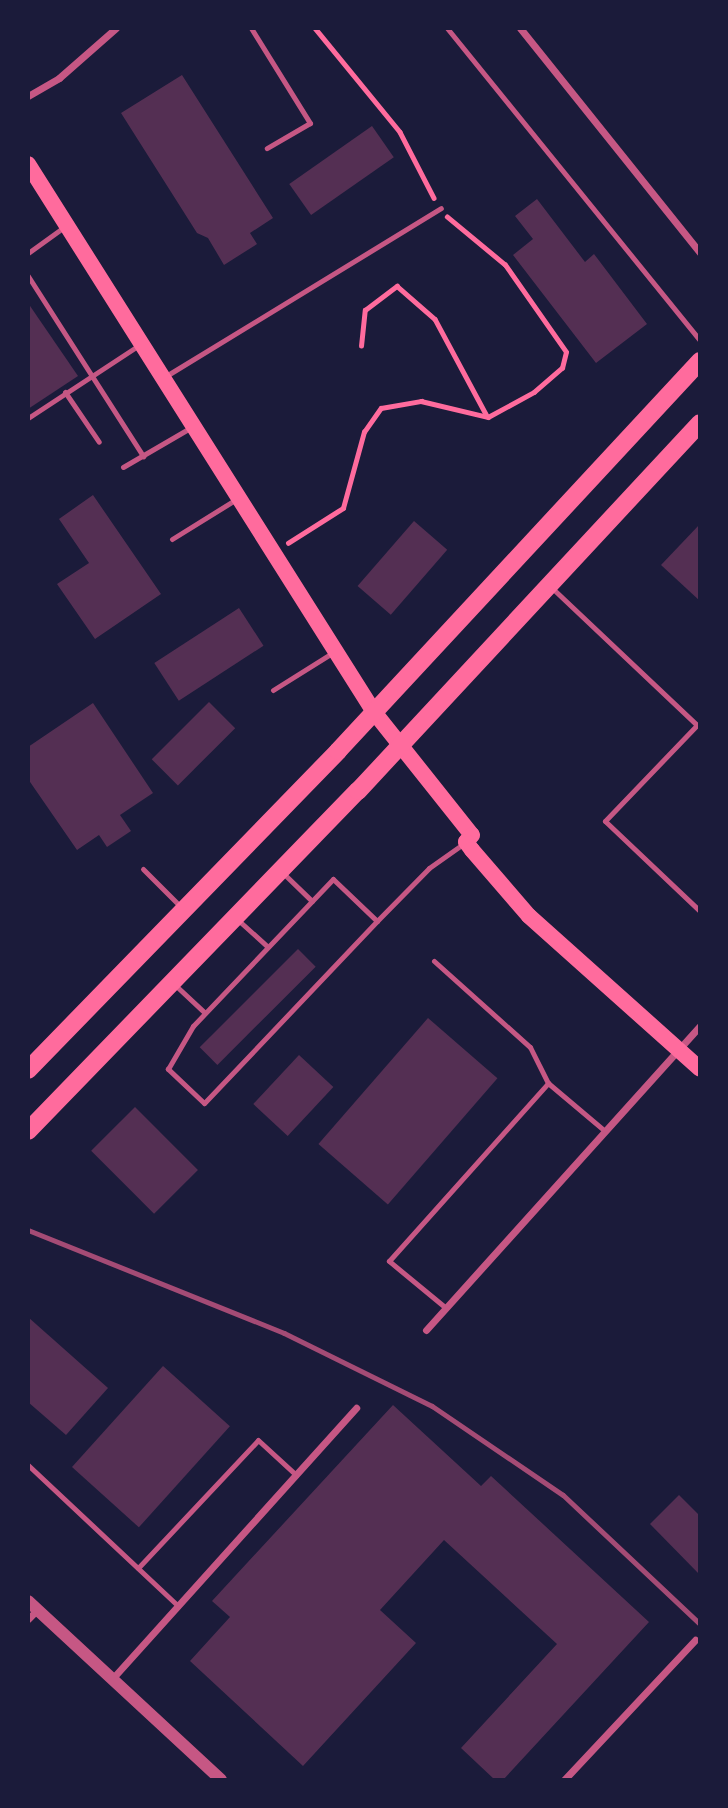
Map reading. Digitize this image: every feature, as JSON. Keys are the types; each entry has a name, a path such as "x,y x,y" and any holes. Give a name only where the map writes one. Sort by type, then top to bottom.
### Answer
{"highway":[{"path":"28,1070 374,712 700,361"},
{"path":"28,1131 401,745 700,423"}],"main road":[{"path":"28,164 374,712 472,835 466,842 529,916 700,1069"}],"street":[{"path":"28,96 59,78 116,28"},
{"path":"520,28 700,253"},
{"path":"426,1330 700,1026"},
{"path":"113,1679 356,1408"},
{"path":"31,1610 113,1679 221,1780"},
{"path":"564,1780 695,1640"}],"lane":[{"path":"251,28 310,123 267,148"},
{"path":"447,28 700,340"},
{"path":"163,378 441,208"},
{"path":"28,253 67,226"},
{"path":"28,276 143,456"},
{"path":"28,418 90,374 141,344"},
{"path":"65,392 99,442"},
{"path":"124,467 193,426"},
{"path":"172,539 238,498"},
{"path":"549,585 697,725 606,821 700,911"},
{"path":"272,690 335,651"},
{"path":"377,921 333,879 205,1013 168,1069 204,1103 429,868 466,842"},
{"path":"143,869 184,910"},
{"path":"280,872 312,901"},
{"path":"235,918 267,946"},
{"path":"434,961 530,1047 548,1083 605,1131"},
{"path":"172,982 205,1013"},
{"path":"446,1308 390,1261 548,1083"},
{"path":"138,1568 258,1440 296,1475"},
{"path":"29,1467 178,1605"}],"path":[{"path":"272,552 343,508 364,432 381,408 421,401 488,417 553,376 562,368 566,352 505,264 467,237 441,208 400,132 315,28"},
{"path":"361,346 365,310 397,286 435,319 488,417"}],"building":[{"path":"182,75 273,218 250,233 257,244 224,265 208,238 197,233 121,113"},
{"path":"372,126 394,157 311,215 289,184"},
{"path":"537,199 585,262 594,254 647,324 596,363 513,255 533,239 515,216"},
{"path":"28,303 78,376 28,409"},
{"path":"93,495 161,594 95,639 57,584 89,563 59,519"},
{"path":"414,521 447,550 391,615 358,586"},
{"path":"700,524 700,601 661,565"},
{"path":"239,608 264,646 179,701 154,663"},
{"path":"209,702 235,728 178,785 152,759"},
{"path":"93,703 153,793 120,815 131,831 107,847 99,835 77,850 28,779 28,747"},
{"path":"298,949 316,967 217,1065 200,1047"},
{"path":"428,1018 497,1078 388,1204 318,1144"},
{"path":"299,1055 333,1087 288,1136 253,1104"},
{"path":"135,1107 198,1170 154,1214 91,1151"},
{"path":"28,1317 108,1388 66,1435 28,1402"},
{"path":"163,1366 230,1426 139,1527 72,1467"},
{"path":"393,1405 481,1486 491,1476 649,1622 503,1780 495,1780 461,1748 557,1644 444,1540 380,1610 416,1643 303,1766 190,1661 230,1617 212,1601"},
{"path":"679,1495 700,1516 700,1575 650,1524"}],"railway":[{"path":"28,1230 284,1333 432,1406 563,1495 700,1624"}]}
